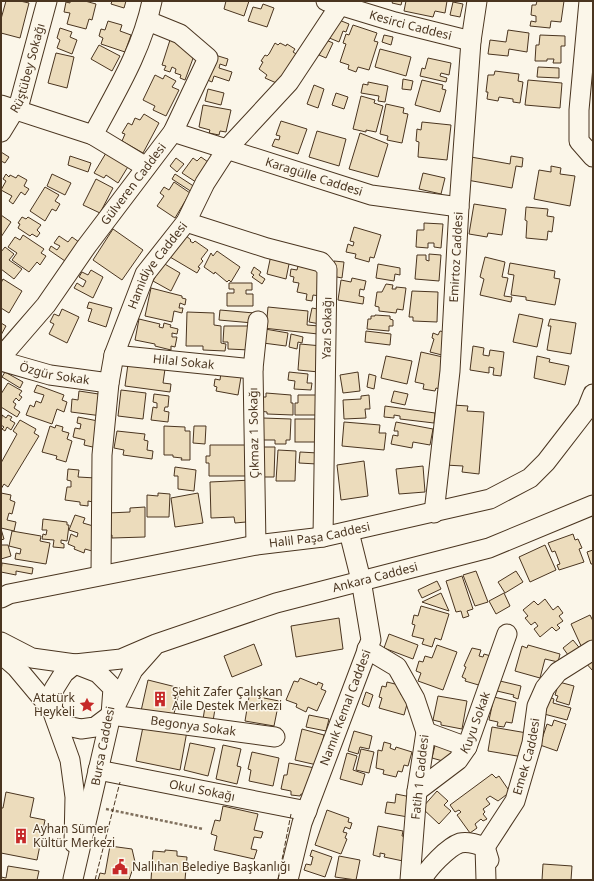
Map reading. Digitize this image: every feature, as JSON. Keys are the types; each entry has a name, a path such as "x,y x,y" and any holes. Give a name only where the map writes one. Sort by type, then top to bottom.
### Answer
{"street":[{"name":"Rüştübey Sokağı","path":"1,132 8,108 20,101 47,1"},
{"path":"93,135 132,64 148,20 152,1"},
{"name":"Emirtoz Caddesi","path":"434,513 450,371 459,207 471,41 476,1"},
{"path":"589,1 579,110 579,141 593,156"},
{"name":"Kesirci Caddesi","path":"333,3 395,22 471,41"},
{"name":"Hamidiye Caddesi","path":"101,575 102,455 109,383 114,355 145,274 186,222 205,183 227,149 289,82 333,3"},
{"name":"Gülveren Caddesi","path":"1,358 46,305 86,247 173,132 208,58 180,34 148,20"},
{"path":"8,108 93,135 146,167"},
{"name":"Karagülle Caddesi","path":"173,132 372,195 459,207"},
{"name":"Yazı Sokağı","path":"186,222 267,248 322,262 327,269 324,537"},
{"name":"Çıkmaz 1 Sokağı","path":"256,545 253,369 258,321"},
{"name":"Hilal Sokak","path":"114,355 253,369"},
{"name":"Özgür Sokak","path":"1,362 50,375 109,383"},
{"name":"Halil Paşa Caddesi","path":"1,598 9,594 256,545 324,537 349,532 434,513 490,498 530,478 546,462 587,409 593,394"},
{"name":"Ankara Caddesi","path":"75,664 121,659 156,644 276,603 488,548 593,505"},
{"name":"Namık Kemal Caddesi","path":"288,880 307,811 371,640 361,580 349,532"},
{"name":"Kuyu Sokak","path":"417,791 458,760 467,747 507,634"},
{"name":"Bursa Caddesi","path":"1,642 32,658 75,664 98,673 112,688 111,715 73,879"},
{"name":"Ankara Caddesi","path":"52,710 67,726 81,729 95,727 111,715 133,670 156,644"},
{"name":"Fatih 1 Caddesi","path":"367,649 397,666 415,699 426,732 417,791 410,880"},
{"name":"Emek Caddesi","path":"485,847 515,801 532,743 537,706 545,688 558,672 593,650"},
{"name":"Bursa Caddesi","path":"1,654 16,667 52,710 70,760 75,797 73,879"},
{"path":"52,710 54,689 64,673 75,664"},
{"name":"Begonya Sokak","path":"111,715 275,737"},
{"path":"426,732 467,747"},
{"name":"Okul Sokağı","path":"98,770 307,811"},
{"path":"422,880 436,860 460,843 474,843 485,847"},
{"path":"485,847 486,880"},
{"path":"485,847 495,880"}],"path":[{"path":"90,806 203,829"}],"building":[{"path":"6,1 20,1 29,3 20,38 1,33 1,19"},
{"path":"70,1 85,1 96,4 92,20 89,19 86,29 67,24 70,13 64,12 66,2 70,3"},
{"path":"112,1 126,1 124,8 111,4"},
{"path":"226,1 249,1 244,16 224,9"},
{"path":"393,1 402,1 401,5 392,3"},
{"path":"406,1 447,1 445,13 435,11 433,17 404,11"},
{"path":"537,1 564,1 561,22 551,21 550,28 530,26 531,21 536,22 536,16 531,15 532,5 536,5"},
{"path":"453,2 463,4 460,17 450,15"},
{"path":"263,4 274,8 267,27 248,21 253,7 261,9"},
{"path":"334,18 349,24 346,32 343,31 339,42 327,37"},
{"path":"108,21 122,25 120,31 131,35 125,52 101,44 103,38 99,36 101,29 105,30"},
{"path":"353,25 377,33 374,41 378,42 369,70 358,67 356,72 348,69 349,65 340,62 346,44 343,43 346,34 349,35"},
{"path":"60,28 72,32 70,37 77,40 72,54 57,48 60,40 57,38"},
{"path":"508,30 529,33 527,52 509,49 508,56 488,54 490,40 506,42"},
{"path":"384,35 393,37 391,45 382,42"},
{"path":"540,35 565,36 565,46 561,46 561,63 553,63 554,59 547,59 547,61 535,61 536,45 539,45"},
{"path":"170,40 186,45 195,53 185,80 180,78 181,75 175,73 176,69 172,67 170,72 164,70 166,66 162,65"},
{"path":"326,40 333,43 326,58 319,55"},
{"path":"275,43 278,45 280,43 286,46 287,44 295,49 293,52 301,57 281,85 265,78 267,75 259,69 263,62 261,61 265,55 267,56 269,54"},
{"path":"99,45 120,56 112,71 91,59"},
{"path":"380,49 411,57 406,76 375,67"},
{"path":"56,53 74,57 67,88 48,83"},
{"path":"215,55 228,59 226,66 220,64 219,68 232,72 229,81 214,76 212,82 205,79"},
{"path":"428,58 451,63 449,75 441,73 440,76 447,78 446,82 420,76 422,68 425,69"},
{"path":"538,67 559,68 559,78 537,77"},
{"path":"495,71 519,74 518,81 523,82 520,103 513,102 513,99 499,97 498,101 487,99 488,92 486,92 488,75 494,75"},
{"path":"155,75 163,79 165,75 176,81 172,87 179,90 166,116 153,110 155,106 143,100"},
{"path":"403,79 413,81 411,90 402,89"},
{"path":"422,80 443,85 442,89 446,90 440,112 415,105"},
{"path":"528,80 562,83 560,108 525,105"},
{"path":"368,82 388,86 385,102 378,101 379,96 361,93 363,84 368,85"},
{"path":"314,85 324,89 318,108 307,104"},
{"path":"208,89 224,93 221,105 205,101"},
{"path":"336,93 348,97 344,109 332,105"},
{"path":"361,96 375,100 374,103 383,106 376,132 366,130 366,132 353,129"},
{"path":"386,104 404,108 403,113 408,114 402,143 387,140 388,136 380,134"},
{"path":"203,105 231,110 226,132 220,131 219,135 209,133 210,130 199,127"},
{"path":"144,114 159,123 143,153 122,141 125,134 122,133 128,123 132,125 135,118 140,120"},
{"path":"281,121 307,129 298,154 272,146 275,139 279,140 280,136 276,135"},
{"path":"422,122 451,125 447,160 418,157 419,142 416,141 417,129 421,130"},
{"path":"317,131 346,139 339,166 309,157"},
{"path":"360,133 388,144 378,177 349,169"},
{"path":"1,152 9,157 5,163 1,161"},
{"path":"106,153 129,165 118,183 106,175 104,178 94,173"},
{"path":"70,156 91,163 88,172 68,165"},
{"path":"511,156 523,158 522,167 516,166 512,188 467,180 471,157 510,164"},
{"path":"201,157 208,162 199,184 182,173 193,158 197,161"},
{"path":"176,158 184,164 177,172 170,166"},
{"path":"551,166 561,168 560,174 575,176 570,206 534,199 539,170 551,172"},
{"path":"423,173 445,178 441,194 419,189"},
{"path":"6,174 9,177 10,175 16,178 18,175 27,180 24,186 29,189 25,195 21,192 13,204 9,201 12,196 1,190 6,181 3,179"},
{"path":"52,174 71,183 65,195 47,186"},
{"path":"175,174 195,187 192,192 172,179"},
{"path":"96,179 113,188 100,213 83,205"},
{"path":"174,182 190,193 175,218 157,206 164,196 160,193 164,187 169,190"},
{"path":"45,187 59,195 55,201 60,204 56,211 52,209 45,221 30,211"},
{"path":"474,204 506,209 502,235 488,233 487,237 469,234"},
{"path":"526,207 548,209 547,216 554,217 552,232 548,231 547,240 526,238"},
{"path":"1,215 11,222 1,237"},
{"path":"22,217 26,219 28,217 41,225 37,230 40,233 37,237 32,234 30,236 18,228 20,224 18,223"},
{"path":"424,223 443,224 441,248 434,247 434,243 428,243 428,248 416,247 417,230 424,230"},
{"path":"354,227 381,235 374,258 370,257 369,262 355,258 356,254 346,252 348,244 353,246 354,242 350,241"},
{"path":"113,229 143,250 122,280 93,260"},
{"path":"23,235 44,249 41,253 46,256 40,265 37,262 29,272 12,260 17,253 8,247 15,237 20,240"},
{"path":"185,235 193,243 195,241 208,250 201,259 203,261 198,267 200,268 197,273 170,257"},
{"path":"59,236 68,242 72,237 83,245 65,261 49,250 51,246 57,250 60,246 54,243"},
{"path":"5,247 14,254 9,260 22,269 14,279 1,269 1,252"},
{"path":"217,251 240,267 231,282 229,280 227,282 215,272 214,274 204,267 211,253 213,256"},
{"path":"429,254 441,255 439,281 415,279 417,255 426,255 426,260 429,261"},
{"path":"271,255 290,259 286,279 267,274"},
{"path":"485,257 505,262 502,277 508,278 504,296 512,297 511,302 480,295 484,279 480,277"},
{"path":"334,261 344,262 342,278 332,276"},
{"path":"163,263 180,273 171,291 153,281"},
{"path":"510,263 555,271 554,278 560,279 555,305 526,300 526,297 511,295 514,275 508,274"},
{"path":"378,264 400,268 400,275 395,274 394,281 376,278"},
{"path":"298,266 325,271 320,296 313,295 312,301 306,300 307,294 297,292 299,283 293,282 294,277 290,276 291,269 297,270"},
{"path":"254,267 261,272 259,275 265,279 262,284 252,277 254,275 251,273"},
{"path":"91,270 103,277 93,298 74,288 77,283 83,287 86,281 79,277 82,272 88,275"},
{"path":"352,278 366,281 364,290 360,289 359,296 364,297 363,304 338,300 341,280 351,282"},
{"path":"3,279 22,291 9,313 1,308 1,283"},
{"path":"229,283 252,283 252,290 246,290 246,294 253,294 253,306 227,306 227,293 234,293 234,289 229,289"},
{"path":"386,284 393,285 392,289 396,289 396,287 406,288 403,310 397,309 396,313 379,311 379,307 375,306 377,292 382,292"},
{"path":"151,288 182,296 182,298 186,299 185,305 180,303 179,308 183,308 182,313 174,311 172,322 145,316"},
{"path":"412,291 438,292 437,322 413,321 413,317 409,317"},
{"path":"89,302 112,308 106,327 88,321 92,309 87,308"},
{"path":"268,307 308,311 307,325 319,326 318,334 263,328 264,317 267,318"},
{"path":"312,308 323,310 320,324 309,322"},
{"path":"62,309 79,317 67,343 49,334 54,324 50,322 54,314 59,316"},
{"path":"220,310 254,313 253,323 219,320"},
{"path":"187,312 214,313 214,325 221,326 221,343 226,344 225,351 203,350 203,346 186,346"},
{"path":"519,314 543,319 537,347 513,342"},
{"path":"371,316 390,316 390,319 393,320 393,326 389,326 389,331 367,329 368,319 371,319"},
{"path":"139,319 160,324 159,327 163,328 164,323 171,325 170,327 178,329 177,334 172,333 172,337 177,337 175,347 171,346 171,350 155,346 155,344 135,340"},
{"path":"550,319 576,323 571,354 547,350 551,326 548,326"},
{"path":"1,323 6,326 1,335"},
{"path":"224,326 251,326 250,350 228,349 228,342 223,342"},
{"path":"265,329 288,333 286,346 263,343"},
{"path":"366,331 391,334 390,345 365,342"},
{"path":"440,331 448,333 442,355 430,352 434,339 432,338 433,333 438,335"},
{"path":"291,334 303,337 302,343 298,342 297,349 289,347"},
{"path":"300,344 322,346 319,372 298,370"},
{"path":"473,346 484,348 483,355 489,356 490,350 504,352 501,376 493,375 494,368 489,367 489,373 470,370"},
{"path":"421,352 447,358 440,389 436,388 435,391 423,389 424,384 415,382"},
{"path":"386,356 412,361 407,384 381,378"},
{"path":"537,356 550,359 549,362 569,366 565,385 534,378"},
{"path":"128,364 165,369 163,383 171,384 170,392 125,386"},
{"path":"5,372 23,382 20,388 2,377"},
{"path":"289,372 308,374 307,383 312,383 311,390 294,389 295,381 288,380"},
{"path":"358,372 360,391 343,393 340,375"},
{"path":"221,373 241,377 238,395 216,391 217,387 214,386 215,379 220,380"},
{"path":"369,374 376,376 374,389 367,387"},
{"path":"8,383 22,391 19,395 22,397 19,401 16,398 13,402 16,404 14,408 20,412 17,417 1,407 1,394"},
{"path":"37,385 64,395 62,400 67,402 64,412 57,409 52,424 26,415 30,405 34,407 36,401 41,403 44,395 34,392"},
{"path":"121,390 146,393 143,419 118,416"},
{"path":"79,391 105,395 102,416 71,412 72,399 78,400"},
{"path":"394,391 408,394 405,405 391,402"},
{"path":"266,393 291,395 293,415 267,414 267,412 260,411 261,397 266,397"},
{"path":"154,394 169,396 168,407 165,407 164,411 169,412 168,422 151,420 153,407 157,408 157,403 153,402"},
{"path":"298,395 318,395 319,415 295,415 295,403 298,403"},
{"path":"369,395 370,409 365,409 366,418 344,419 343,400 361,399 361,396"},
{"path":"453,405 468,406 467,411 484,412 479,474 462,472 463,466 445,465"},
{"path":"385,406 435,413 434,423 400,419 400,416 394,415 394,418 384,417"},
{"path":"2,415 6,418 8,415 12,417 10,420 15,423 11,430 7,427 5,431 2,429 4,427 1,425"},
{"path":"78,417 103,422 97,448 84,445 85,440 73,437 75,428 80,429 81,424 77,423"},
{"path":"263,418 291,419 290,440 286,440 286,444 275,444 275,440 263,440"},
{"path":"295,419 318,419 318,442 295,442"},
{"path":"20,420 36,429 34,433 39,436 8,487 4,484 1,489 1,463 17,434 13,431"},
{"path":"344,422 380,425 379,433 386,433 384,450 342,446"},
{"path":"396,422 433,429 430,445 413,442 412,448 391,444 393,435 398,436 398,431 394,431"},
{"path":"56,425 63,427 62,431 69,433 67,439 72,441 66,462 56,459 57,456 42,452 50,426 55,428"},
{"path":"164,426 185,427 185,431 190,431 190,460 181,460 182,458 173,457 173,455 164,455"},
{"path":"194,426 206,426 205,444 193,443"},
{"path":"117,431 145,434 144,440 148,441 147,450 153,451 152,459 123,455 124,450 114,448"},
{"path":"210,445 251,445 247,476 209,476 209,463 206,463 206,456 210,456"},
{"path":"260,447 275,447 274,477 257,477"},
{"path":"278,450 296,451 295,481 276,481"},
{"path":"300,452 318,453 317,464 299,463"},
{"path":"364,461 368,496 341,500 337,465"},
{"path":"423,466 425,492 399,494 396,469"},
{"path":"175,467 196,470 194,491 178,489 178,476 174,476"},
{"path":"68,469 79,470 78,477 96,478 93,502 88,501 88,506 80,505 80,502 65,500 67,487 71,487 71,481 67,480"},
{"path":"252,480 253,517 246,517 246,522 235,523 234,517 211,518 210,482"},
{"path":"1,493 11,495 10,500 15,502 12,514 9,513 7,520 16,522 14,531 1,528"},
{"path":"158,493 170,494 169,517 147,517 147,495 158,496"},
{"path":"198,493 203,523 175,527 171,498"},
{"path":"145,507 145,537 112,538 112,535 108,535 108,513 130,512 130,508"},
{"path":"75,515 85,518 83,523 100,528 92,551 85,549 84,553 74,549 75,547 68,544 71,534 77,537 78,533 69,530"},
{"path":"43,519 67,522 67,525 69,525 67,541 61,540 61,543 64,544 64,548 53,547 54,540 42,539 43,534 46,535 47,530 42,530"},
{"path":"1,529 4,539 1,540"},
{"path":"12,531 41,536 40,541 50,543 46,564 15,559 16,553 20,554 21,549 9,546"},
{"path":"573,534 575,540 578,539 582,548 579,549 584,562 559,570 557,565 560,564 555,551 552,552 548,543"},
{"path":"1,545 8,545 11,556 1,559"},
{"path":"545,545 556,570 530,582 519,557"},
{"path":"593,550 593,564 591,564 587,552"},
{"path":"2,563 33,568 32,574 16,571 16,575 1,572"},
{"path":"476,571 488,602 475,606 463,575"},
{"path":"516,571 523,582 505,593 498,582"},
{"path":"462,576 473,609 467,611 469,616 463,618 461,611 456,612 446,581"},
{"path":"437,581 441,589 422,598 418,590"},
{"path":"441,593 449,611 422,602"},
{"path":"504,593 510,606 496,614 489,601"},
{"path":"545,599 553,610 558,606 563,613 559,616 563,621 557,625 560,628 556,631 552,627 540,637 534,629 538,626 535,622 531,625 525,618 528,616 523,610 534,601 538,605"},
{"path":"421,606 449,614 441,640 435,638 432,647 422,644 424,639 412,636 415,625 412,624 414,615 418,616"},
{"path":"590,615 593,621 593,642 582,648 571,624"},
{"path":"339,618 343,649 296,657 291,626"},
{"path":"389,634 418,645 413,659 384,648"},
{"path":"573,640 582,651 571,659 563,648"},
{"path":"254,644 262,665 232,677 224,656"},
{"path":"437,645 457,652 443,690 418,681 421,673 416,671 419,661 423,662 425,656 432,658"},
{"path":"528,645 560,654 558,662 545,659 540,678 515,671 522,646 527,648"},
{"path":"472,648 481,650 479,656 483,657 484,654 494,657 485,677 481,677 484,679 482,686 465,681 466,679 462,677 466,667 464,666"},
{"path":"593,657 593,671 584,661"},
{"path":"300,678 317,685 318,682 323,684 321,689 326,691 317,711 308,707 306,712 296,707 297,704 286,700 294,681 298,682"},
{"name":"Şehit Zafer Çalışkan Aile Destek Merkezi","path":"148,680 180,688 173,718 141,711"},
{"path":"500,681 521,686 518,699 513,697 514,695 497,691"},
{"path":"387,682 403,686 401,695 409,697 404,715 379,708 382,698 379,697 382,686 386,687"},
{"path":"559,682 574,686 569,705 556,701 558,696 555,695"},
{"path":"250,691 264,694 264,698 279,701 274,726 245,721"},
{"path":"366,692 373,695 369,707 362,704"},
{"path":"438,696 467,701 462,729 441,725 441,722 433,720"},
{"path":"494,697 516,702 512,723 506,722 504,727 497,726 498,722 489,720"},
{"path":"549,697 554,699 553,703 571,708 567,720 544,714"},
{"path":"205,707 215,709 213,721 203,719"},
{"path":"309,715 329,719 326,731 306,727"},
{"path":"554,720 566,724 557,751 540,745 547,724 552,726"},
{"path":"144,722 187,731 180,770 136,761"},
{"path":"492,727 527,733 523,757 488,751"},
{"path":"302,729 324,735 317,765 295,760"},
{"path":"354,731 372,736 369,749 360,747 358,754 348,751"},
{"path":"436,741 455,746 450,763 432,758"},
{"path":"384,742 391,744 390,748 395,750 396,747 412,752 408,766 404,765 402,772 398,771 396,777 383,774 384,770 376,768 378,750 382,751"},
{"path":"190,743 215,748 208,776 184,770"},
{"path":"223,745 241,749 237,766 241,767 237,784 216,779"},
{"path":"361,749 374,752 369,773 356,770"},
{"path":"252,752 279,758 273,786 249,781 251,770 248,769"},
{"path":"347,753 357,756 353,770 365,774 362,785 340,779"},
{"path":"289,763 315,768 308,795 291,795 291,791 281,789 284,775 287,775"},
{"path":"492,774 496,778 499,776 510,792 498,801 490,796 486,799 490,804 483,809 485,812 483,814 487,819 483,821 481,819 475,824 477,828 470,833 457,815 461,812 459,810 455,812 450,805"},
{"path":"437,791 448,801 444,805 451,811 439,824 422,808"},
{"name":"Ayhan Sümer Kültür Merkezi","path":"6,792 34,798 30,817 45,820 37,860 1,853 1,808 3,808"},
{"path":"396,794 411,797 408,817 385,813 387,802 395,803"},
{"path":"223,806 258,814 254,830 263,832 261,838 254,837 251,849 257,850 254,859 214,850 217,836 211,834 215,820 220,821"},
{"path":"327,810 349,818 348,822 352,823 350,829 345,827 343,832 347,833 345,838 347,839 341,854 315,845"},
{"path":"378,826 403,831 402,836 407,837 403,861 384,857 385,854 380,853 380,857 373,855"},
{"name":"Nallıhan Belediye Başkanlığı","path":"110,846 132,849 135,862 129,880 98,880 100,873 105,874"},
{"path":"165,850 177,851 177,856 187,857 185,880 151,880 153,851 165,852"},
{"path":"312,850 332,857 325,877 304,870 306,864 311,865 313,857 310,856"},
{"path":"339,856 360,860 356,880 335,877"},
{"path":"543,864 572,866 571,880 542,880"},
{"path":"8,866 39,871 37,880 1,880 1,877 6,878"}],"fence":[{"path":"95,880 120,782"},
{"path":"278,880 291,814"}],"place":[{"name":"Şehit Zafer Çalışkan Aile Destek Merkezi","path":"160,699"},
{"name":"Atatürk Heykeli","path":"87,705"},
{"name":"Ayhan Sümer Kültür Merkezi","path":"21,836"},
{"name":"Nallıhan Belediye Başkanlığı","path":"120,867"}]}
